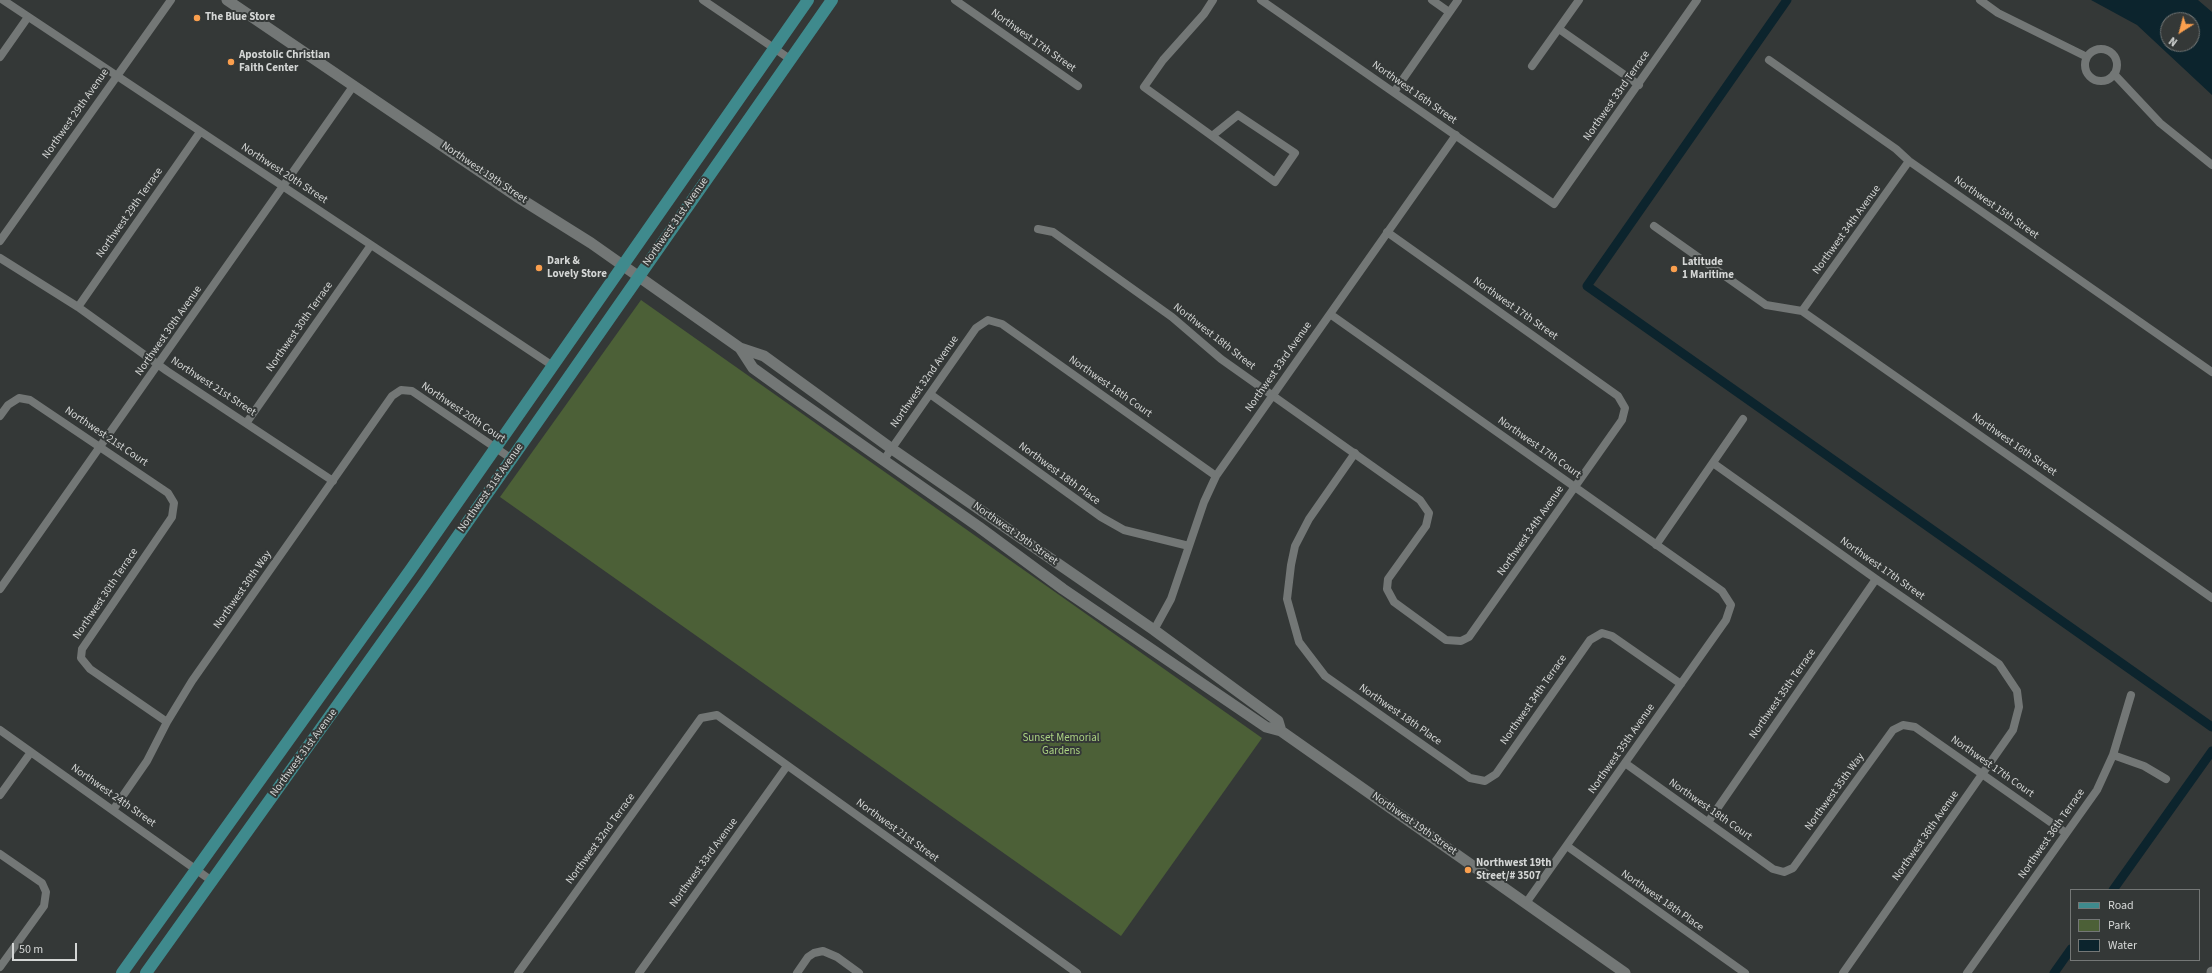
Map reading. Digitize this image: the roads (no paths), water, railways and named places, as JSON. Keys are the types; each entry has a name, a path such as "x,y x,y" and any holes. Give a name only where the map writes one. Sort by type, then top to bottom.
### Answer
{"main road":[{"name":"Northwest 31st Avenue","path":"122,973 554,366 622,265 808,0"},
{"name":"Northwest 31st Avenue","path":"146,973 512,459 638,276 832,0"}],"street":[{"name":"Northwest 20th Street","path":"3,0 554,366"},
{"name":"Northwest 29th Avenue","path":"0,242 171,0"},
{"name":"Northwest 19th Street","path":"227,0 622,265 740,348 764,356 892,449 1154,630 1278,721 1281,731"},
{"path":"703,0 790,59"},
{"name":"Northwest 17th Street","path":"955,0 1078,86"},
{"path":"1212,136 1238,115 1296,154 1275,182 1144,87 1163,60 1204,14 1213,0"},
{"name":"Northwest 16th Street","path":"1262,0 1554,204"},
{"path":"1432,0 1449,12"},
{"path":"1394,92 1458,0"},
{"path":"1532,66 1579,0"},
{"name":"Northwest 33rd Terrace","path":"1554,204 1639,85 1696,0"},
{"path":"1980,0 1998,13 2087,56"},
{"path":"0,57 28,17"},
{"path":"1558,29 1639,85"},
{"path":"2097,50 2109,52 2116,62 2114,74 2104,81 2092,79 2085,68 2087,56 2097,50"},
{"name":"Northwest 15th Street","path":"1769,60 1896,149 1909,161 2212,372"},
{"path":"2114,74 2160,123 2212,165"},
{"name":"Northwest 30th Avenue","path":"0,589 99,446 159,365 354,85"},
{"name":"Northwest 29th Terrace","path":"78,307 200,132"},
{"name":"Northwest 33rd Avenue","path":"1154,630 1171,599 1204,502 1216,476 1456,135"},
{"name":"Northwest 34th Avenue","path":"1802,311 1909,161"},
{"path":"1654,226 1766,305 1802,311"},
{"name":"Northwest 18th Street","path":"1038,229 1053,232 1172,317 1221,359 1420,500 1429,513 1426,526 1388,579 1387,589"},
{"name":"Northwest 17th Street","path":"1387,232 1618,396 1625,408"},
{"name":"Northwest 30th Terrace","path":"247,422 371,245"},
{"name":"Northwest 21st Street","path":"0,258 78,307 159,365 247,422 333,481"},
{"name":"Northwest 16th Street","path":"1802,311 2212,598"},
{"name":"Northwest 17th Court","path":"1330,314 1722,591 1731,605"},
{"name":"Northwest 32nd Avenue","path":"883,461 976,328 988,320"},
{"name":"Northwest 18th Court","path":"988,320 1002,324 1216,476"},
{"name":"Northwest 19th Street","path":"740,348 753,368 883,461 1193,678 1266,727 1281,731 1625,973"},
{"name":"Northwest 20th Court","path":"401,390 412,391 512,459"},
{"name":"Northwest 30th Way","path":"113,810 147,761 167,722 192,681 392,396 401,390"},
{"name":"Northwest 18th Place","path":"930,394 1101,517 1124,530 1189,546"},
{"name":"Northwest 21st Court","path":"0,416 8,405 19,398 30,400 168,493 174,503"},
{"name":"Northwest 34th Avenue","path":"1387,589 1394,602 1446,640 1461,641 1469,637 1622,420 1625,408"},
{"path":"1656,545 1743,419"},
{"name":"Northwest 18th Place","path":"1355,454 1309,519 1295,546 1290,564 1287,599 1299,642 1325,676 1470,778 1485,781"},
{"name":"Northwest 17th Street","path":"1713,463 1999,664 2017,691 2019,707"},
{"name":"Northwest 30th Terrace","path":"167,722 90,669 81,658 82,648 172,517 174,503"},
{"name":"Northwest 35th Terrace","path":"1708,822 1876,579"},
{"name":"Northwest 35th Avenue","path":"1526,903 1726,620 1731,605"},
{"name":"Northwest 34th Terrace","path":"1485,781 1496,774 1590,640 1602,633 1612,636 1681,684"},
{"name":"Northwest 36th Terrace","path":"1966,973 2097,790 2113,755 2131,696"},
{"name":"Northwest 36th Avenue","path":"1843,973 2013,730 2019,707"},
{"name":"Northwest 21st Street","path":"701,718 717,715 1077,973"},
{"name":"Northwest 32nd Terrace","path":"518,973 701,718"},
{"name":"Northwest 17th Court","path":"1903,725 1915,727 2066,833"},
{"name":"Northwest 35th Way","path":"1784,872 1794,868 1893,730 1903,725"},
{"name":"Northwest 24th Street","path":"0,730 212,881"},
{"path":"0,795 31,752"},
{"path":"2113,755 2144,766 2166,779"},
{"name":"Northwest 18th Court","path":"1625,763 1773,869 1784,872"},
{"name":"Northwest 33rd Avenue","path":"639,973 787,766"},
{"name":"Northwest 18th Place","path":"1567,846 1745,973"},
{"path":"0,854 42,883 46,892 44,906 0,966"},
{"path":"797,973 808,958 814,953 823,951 837,957 859,973"}],"water":[{"path":"2091,0 2198,0 2212,12 2212,95 2166,52 2200,52 2200,12 2160,12 2160,46 2137,25"}],"waterway":[{"path":"1787,0 1587,286 2212,727"},
{"path":"2114,889 2212,751"},
{"path":"2054,973 2070,950"}],"place":[{"name":"The Blue Store","path":"197,18"},
{"name":"Apostolic Christian Faith Center","path":"231,62"},
{"name":"Dark & Lovely Store","path":"539,268"},
{"name":"Latitude 1 Maritime","path":"1674,269"},
{"name":"Northwest 19th Street/# 3507","path":"1468,870"}],"park label":[{"name":"Sunset Memorial Gardens","path":"1061,745"}]}
